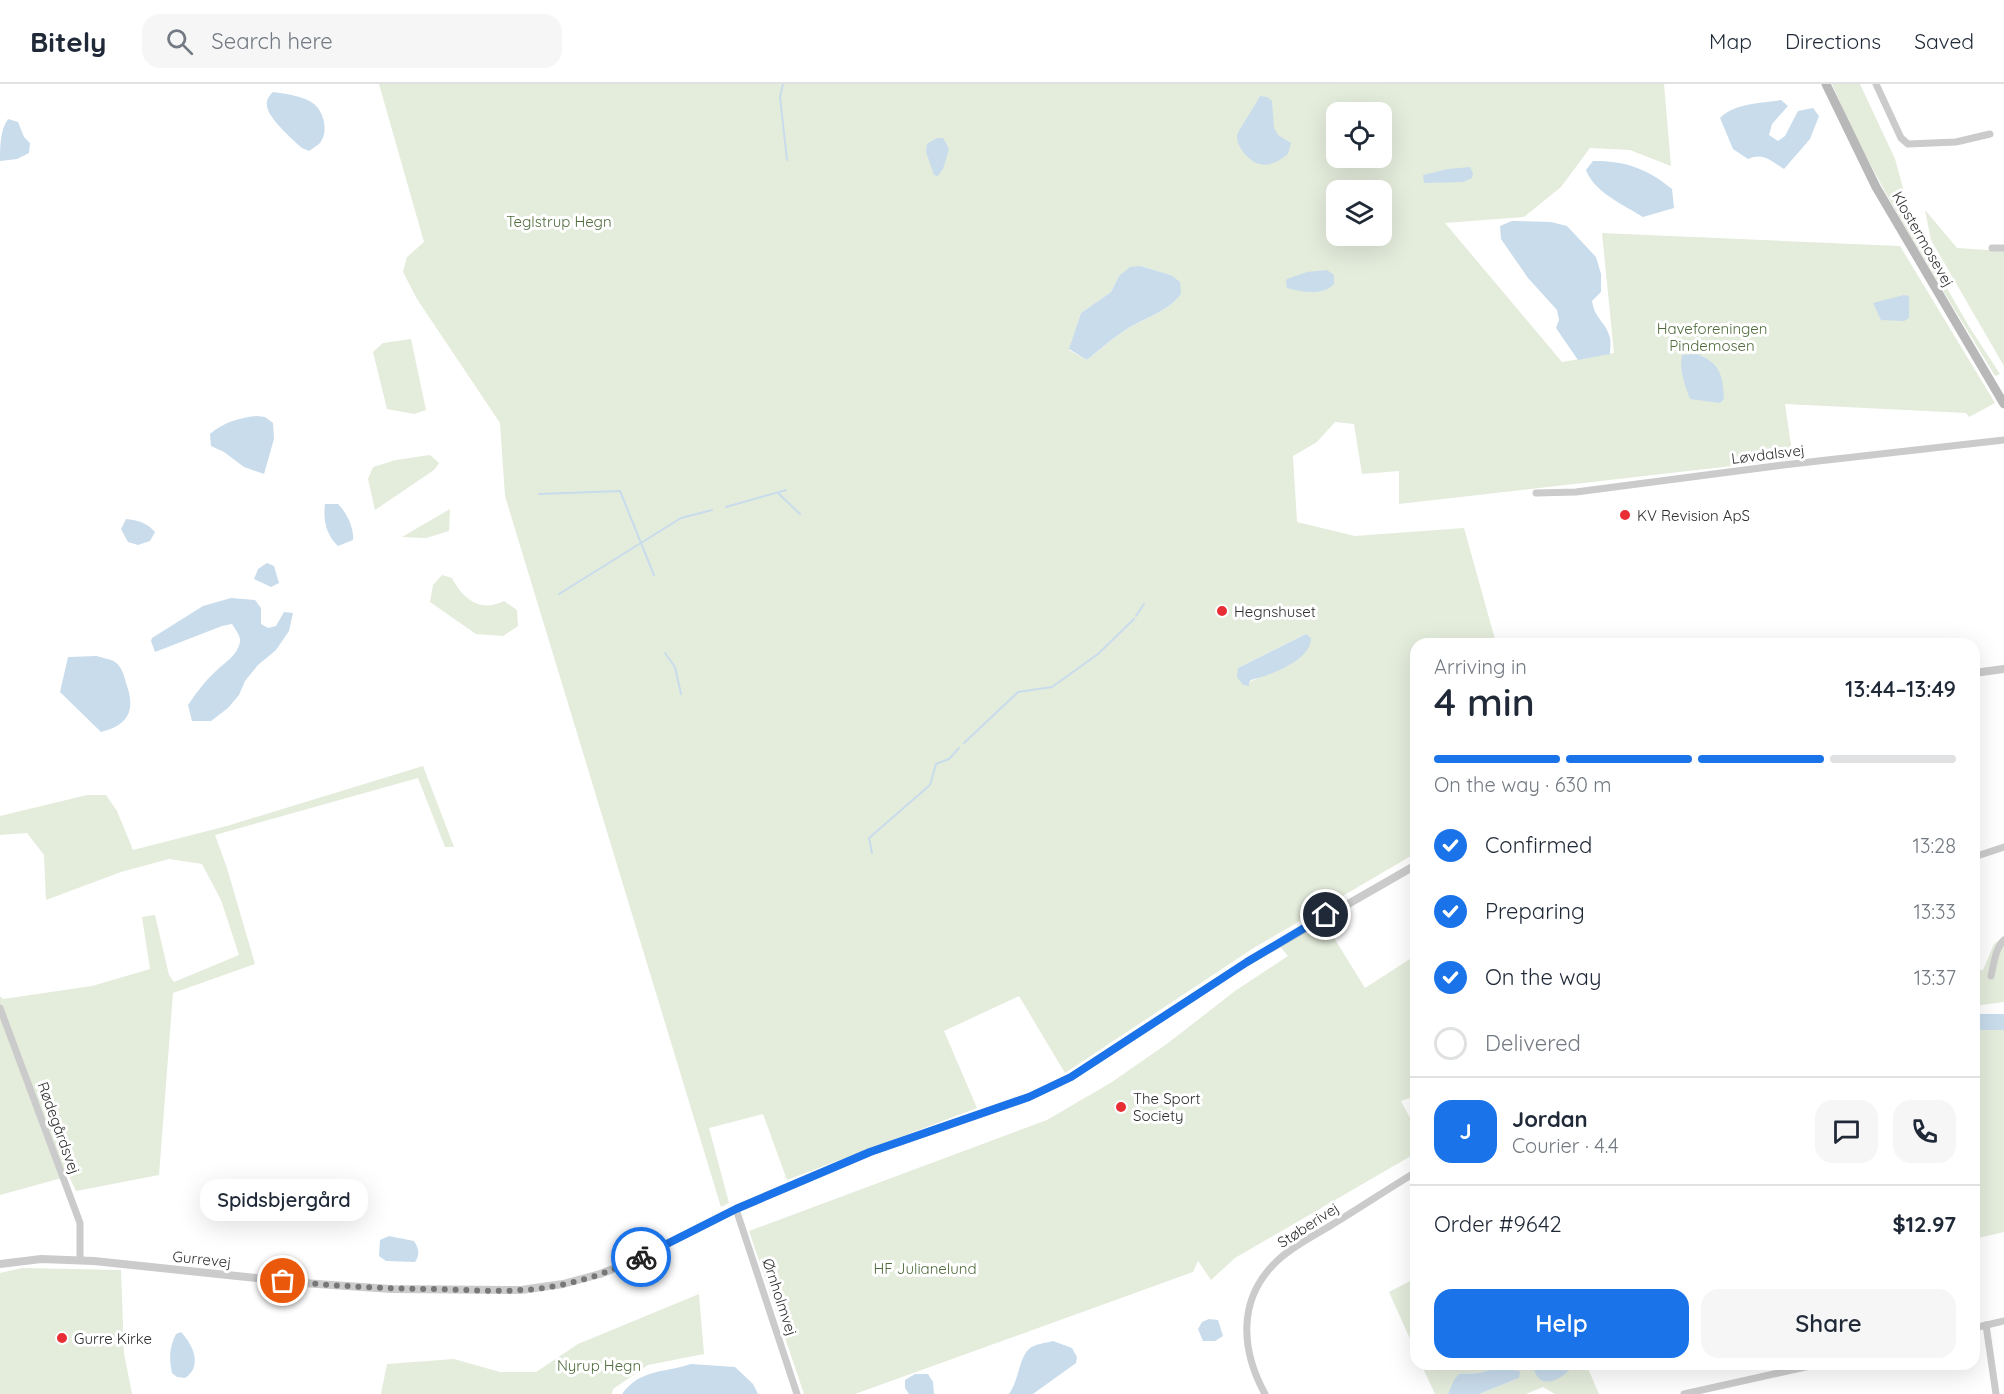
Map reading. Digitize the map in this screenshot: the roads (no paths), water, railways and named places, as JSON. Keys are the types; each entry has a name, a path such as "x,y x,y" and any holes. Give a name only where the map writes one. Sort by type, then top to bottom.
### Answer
{"main road":[{"name":"Klostermosevej","path":"1826,84 1876,187 2004,404"}],"street":[{"path":"1876,84 1901,138 1908,144 1956,142 1990,134"},
{"path":"1992,248 2004,249"},
{"name":"Løvdalsvej","path":"1536,493 1576,492 1783,465 2004,440"},
{"path":"1980,671 2004,669"},
{"path":"1980,855 2004,847"},
{"name":"Gurrevej","path":"0,1264 32,1259 80,1260 350,1287 521,1290 554,1286 600,1274 632,1261 736,1209 870,1152 1029,1097 1071,1077 1247,962 1410,868"},
{"path":"1991,976 1996,954 2000,943 2004,940"},
{"name":"Rødegårdsvej","path":"0,1008 80,1223 80,1260"},
{"name":"Støberivej","path":"1265,1394 1248,1354 1246,1329 1250,1305 1260,1282 1275,1263 1295,1248 1410,1176"},
{"name":"Ørnholmvej","path":"736,1209 798,1394"},
{"path":"1980,1326 2004,1321"},
{"path":"1986,1325 1996,1394"},
{"path":"1684,1394 1792,1370"}],"water":[{"path":"273,92 300,97 314,104 323,117 325,128 319,144 309,151 302,148 276,122 267,106 268,98"},
{"path":"1260,96 1272,101 1274,128 1278,135 1291,143 1288,154 1276,162 1265,165 1249,158 1241,149 1237,138 1240,128"},
{"path":"1781,100 1788,106 1772,124 1769,135 1778,141 1785,136 1798,111 1813,108 1819,116 1810,139 1784,169 1763,157 1748,159 1733,149 1720,118 1733,109"},
{"path":"8,119 18,122 24,137 30,143 29,153 17,159 0,161 2,133"},
{"path":"937,138 943,138 949,149 943,169 938,176 934,175 926,152 927,144"},
{"path":"1593,161 1626,164 1653,176 1672,189 1674,208 1643,217 1610,197 1596,185 1586,170"},
{"path":"1470,167 1473,173 1472,178 1463,182 1424,183 1423,175"},
{"path":"1512,221 1551,222 1567,226 1596,257 1601,274 1601,292 1592,301 1608,333 1610,354 1578,360 1556,328 1559,320 1557,310 1528,278 1501,239 1500,226"},
{"path":"1140,266 1171,275 1180,282 1181,294 1161,311 1128,328 1087,360 1069,349 1081,313 1111,292 1119,276 1130,267"},
{"path":"1327,270 1334,275 1334,284 1329,288 1318,292 1306,292 1287,288 1287,279 1307,272"},
{"path":"1904,295 1909,296 1909,318 1904,321 1881,320 1873,303"},
{"path":"1697,354 1711,361 1719,371 1723,383 1724,399 1720,403 1690,399 1684,383 1681,361 1682,355"},
{"path":"257,416 265,417 273,423 274,439 264,474 244,467 224,452 211,446 210,434 221,426 232,421"},
{"path":"325,504 338,504 347,516 353,540 338,546 334,542 326,527"},
{"path":"126,519 149,526 155,532 150,541 138,545 128,542 121,529"},
{"path":"267,563 274,566 279,583 271,587 254,579 258,569"},
{"path":"231,598 255,600 261,608 261,624 268,628 276,626 284,612 293,613 289,631 276,650 258,665 245,681 239,695 228,708 211,721 192,721 188,705 208,679 236,651 240,642 238,633 232,624 222,626 155,652 151,641 152,638 203,606"},
{"path":"1306,634 1311,638 1309,646 1304,654 1288,666 1251,680 1249,686 1243,685 1237,677 1238,668"},
{"path":"97,656 113,661 119,666 130,701 130,709 124,721 101,732 60,692 68,657"},
{"path":"1980,1014 2004,1014 2004,1030 1980,1030"},
{"path":"389,1236 414,1241 418,1252 415,1262 386,1261 379,1256 380,1240"},
{"path":"1209,1319 1218,1320 1223,1336 1215,1341 1203,1341 1198,1329 1202,1322"},
{"path":"181,1332 192,1349 195,1362 194,1368 185,1378 177,1377 172,1373 170,1363 172,1344 176,1334"},
{"path":"1053,1341 1072,1348 1077,1357 1076,1363 1033,1394 1009,1394 1029,1349"},
{"path":"691,1364 735,1367 753,1384 758,1394 622,1394 629,1386 645,1376"},
{"path":"1490,1370 1520,1371 1519,1378 1479,1394 1448,1394 1459,1374"},
{"path":"1534,1370 1570,1370 1563,1376 1550,1381 1539,1379"},
{"path":"915,1374 928,1374 933,1382 934,1394 909,1394 905,1388 905,1380"}],"waterway":[{"path":"783,84 780,97 787,160"},
{"path":"726,507 786,490"},
{"path":"539,494 620,491 654,575"},
{"path":"778,493 800,514"},
{"path":"559,594 681,518 712,510"},
{"path":"1136,616 1144,604"},
{"path":"964,743 1018,692 1052,687 1098,654 1134,619"},
{"path":"665,653 675,667 681,694"},
{"path":"872,853 869,838 930,785 936,764 949,759 959,748"}],"place":[{"name":"KV Revision ApS","path":"1625,515"},
{"name":"Hegnshuset","path":"1222,611"},
{"name":"The Sport Society","path":"1121,1107"},
{"name":"Spidsbjergård","path":"283,1281"},
{"name":"Gurre Kirke","path":"62,1338"}],"park label":[{"name":"Teglstrup Hegn","path":"559,221"},
{"name":"Haveforeningen Pindemosen","path":"1712,336"},
{"name":"HF Julianelund","path":"925,1268"},
{"name":"Nyrup Hegn","path":"599,1365"}]}
